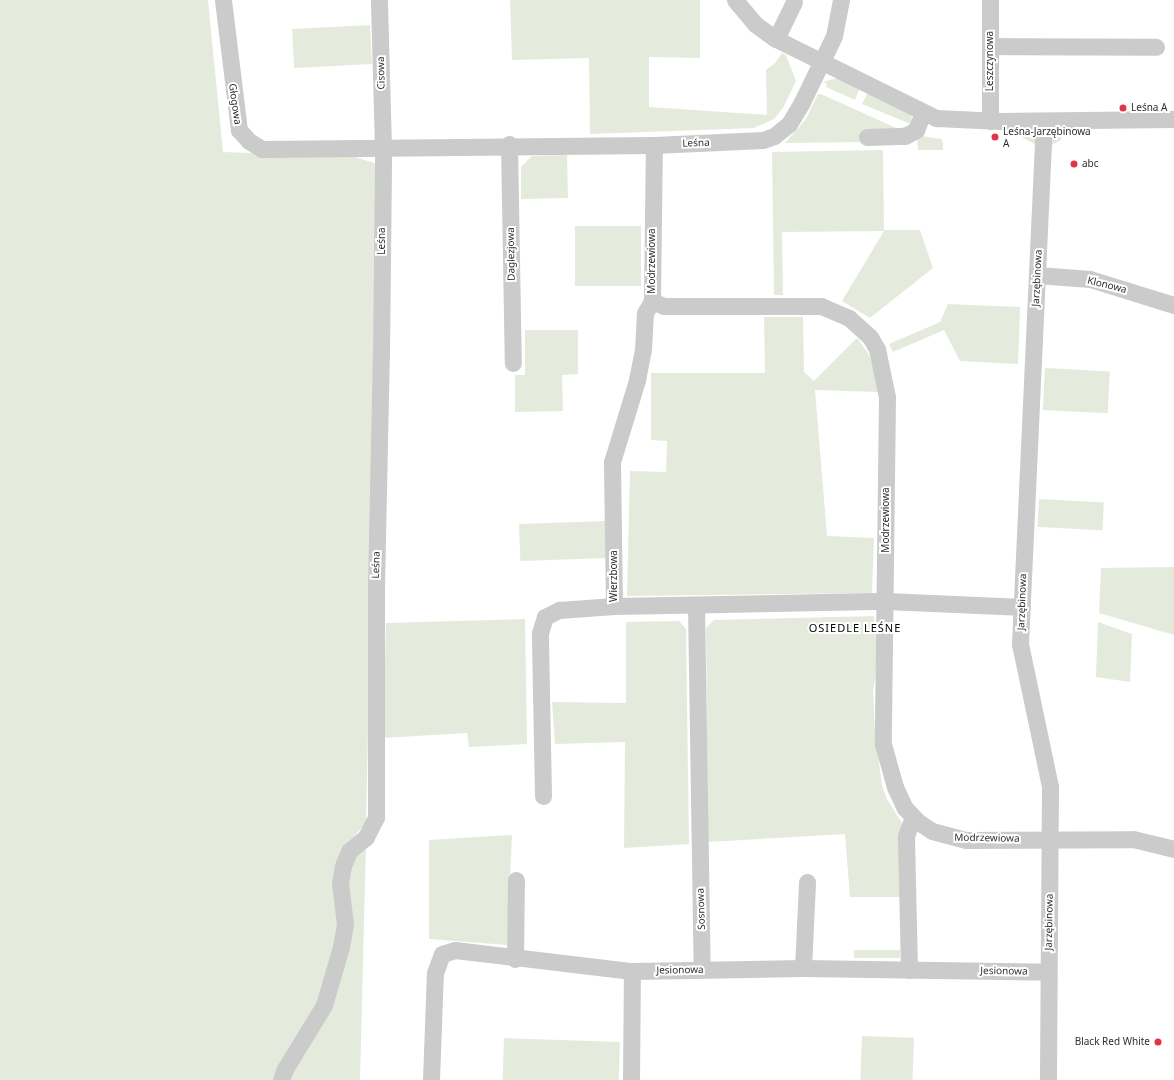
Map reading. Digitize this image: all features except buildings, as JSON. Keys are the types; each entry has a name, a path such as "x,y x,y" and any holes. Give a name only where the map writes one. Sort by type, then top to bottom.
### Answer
{"street":[{"name":"Głogowa","path":"223,0 239,130 249,141 262,148 383,147"},
{"name":"Cisowa","path":"379,0 383,147"},
{"path":"735,0 756,24 776,38 923,113 942,119 990,121 1174,119"},
{"name":"Leśna","path":"281,1080 285,1069 324,1005 341,947 345,924 340,883 343,866 349,851 366,837 376,817 376,587 381,355 383,147 509,144 654,144 750,142 774,136 789,124 834,36 841,0"},
{"name":"Leszczynowa","path":"990,0 990,121"},
{"path":"776,38 794,2"},
{"path":"990,46 1156,47"},
{"path":"868,137 905,136 916,130 923,113"},
{"name":"Jarzębinowa","path":"1044,120 1021,652 1047,768 1051,839 1048,972 1048,1080"},
{"name":"Daglezjowa","path":"509,144 513,363"},
{"name":"Modrzewiowa","path":"654,144 652,301 664,306 821,306 849,318 870,337 882,361 887,397 886,601 881,722 883,744 895,787 905,808 913,817 932,831 948,837 966,840 1133,839 1174,849"},
{"name":"Klonowa","path":"1037,275 1090,279 1174,305"},
{"name":"Wierzbowa","path":"543,796 540,633 544,617 559,610 614,606 612,462 637,380 643,350 645,313 652,301"},
{"path":"614,606 696,606 886,601 1022,607"},
{"name":"Sosnowa","path":"696,606 702,970"},
{"path":"909,970 906,836 913,817"},
{"path":"515,959 516,880"},
{"path":"803,968 807,882"},
{"name":"Jesionowa","path":"431,1080 435,973 442,954 455,950 515,959 632,971 803,968 1048,972"},
{"path":"631,1080 632,971"}],"green space":[{"path":"0,0 208,0 223,152 355,157 377,164 377,327 366,823 347,845 337,946 319,1001 276,1080 0,1080"},
{"path":"510,0 700,0 700,58 649,57 649,107 767,115 766,70 775,63 782,53 786,55 796,81 783,108 774,119 754,128 590,134 589,58 512,60"},
{"path":"370,25 372,64 294,68 292,29"},
{"path":"837,78 860,88 855,100 826,87 827,84 823,82"},
{"path":"868,92 911,114 913,125 862,104"},
{"path":"818,94 821,94 905,132 865,142 785,143 806,119"},
{"path":"1023,127 1033,132 1038,138 1038,146 1012,132"},
{"path":"1058,129 1061,129 1061,140 1050,146 1050,139"},
{"path":"922,136 941,139 943,142 943,150 918,150 917,140"},
{"path":"883,150 884,230 920,230 933,268 870,318 842,301 884,231 782,232 783,295 774,295 772,152"},
{"path":"567,155 568,198 521,199 521,167 532,156"},
{"path":"575,226 641,226 641,286 575,286"},
{"path":"948,304 1020,307 1018,364 960,361 944,330 893,352 889,344 940,322"},
{"path":"764,317 803,317 804,372 814,381 857,338 868,353 876,370 880,392 815,390 827,536 874,538 872,593 627,596 630,471 666,472 667,441 651,440 651,373 765,373"},
{"path":"525,330 578,330 578,374 562,375 563,411 515,412 515,375 525,375"},
{"path":"1045,368 1110,371 1108,413 1043,410"},
{"path":"1039,499 1104,502 1102,530 1038,527"},
{"path":"606,521 607,558 520,561 519,524"},
{"path":"1174,567 1174,635 1099,613 1101,568"},
{"path":"874,616 878,661 873,691 875,732 882,786 887,799 902,823 901,897 850,897 845,834 708,842 706,628 714,620"},
{"path":"525,619 527,744 469,747 467,733 383,738 386,623"},
{"path":"679,621 686,629 689,844 624,848 625,742 555,744 552,702 626,703 626,622"},
{"path":"1098,622 1132,634 1130,682 1096,677"},
{"path":"512,835 507,945 429,939 429,840"},
{"path":"366,844 360,1080 286,1080 331,1002 351,860"},
{"path":"854,950 900,950 900,958 854,958"},
{"path":"862,1036 914,1038 912,1080 860,1080"},
{"path":"504,1038 620,1042 619,1080 503,1080"}],"place":[{"name":"Leśna A","path":"1123,108"},
{"name":"Leśna-Jarzębinowa A","path":"995,137"},
{"name":"abc","path":"1074,164"},
{"name":"Black Red White","path":"1158,1042"}],"district":[{"name":"OSIEDLE LEŚNE","path":"855,628"}]}
